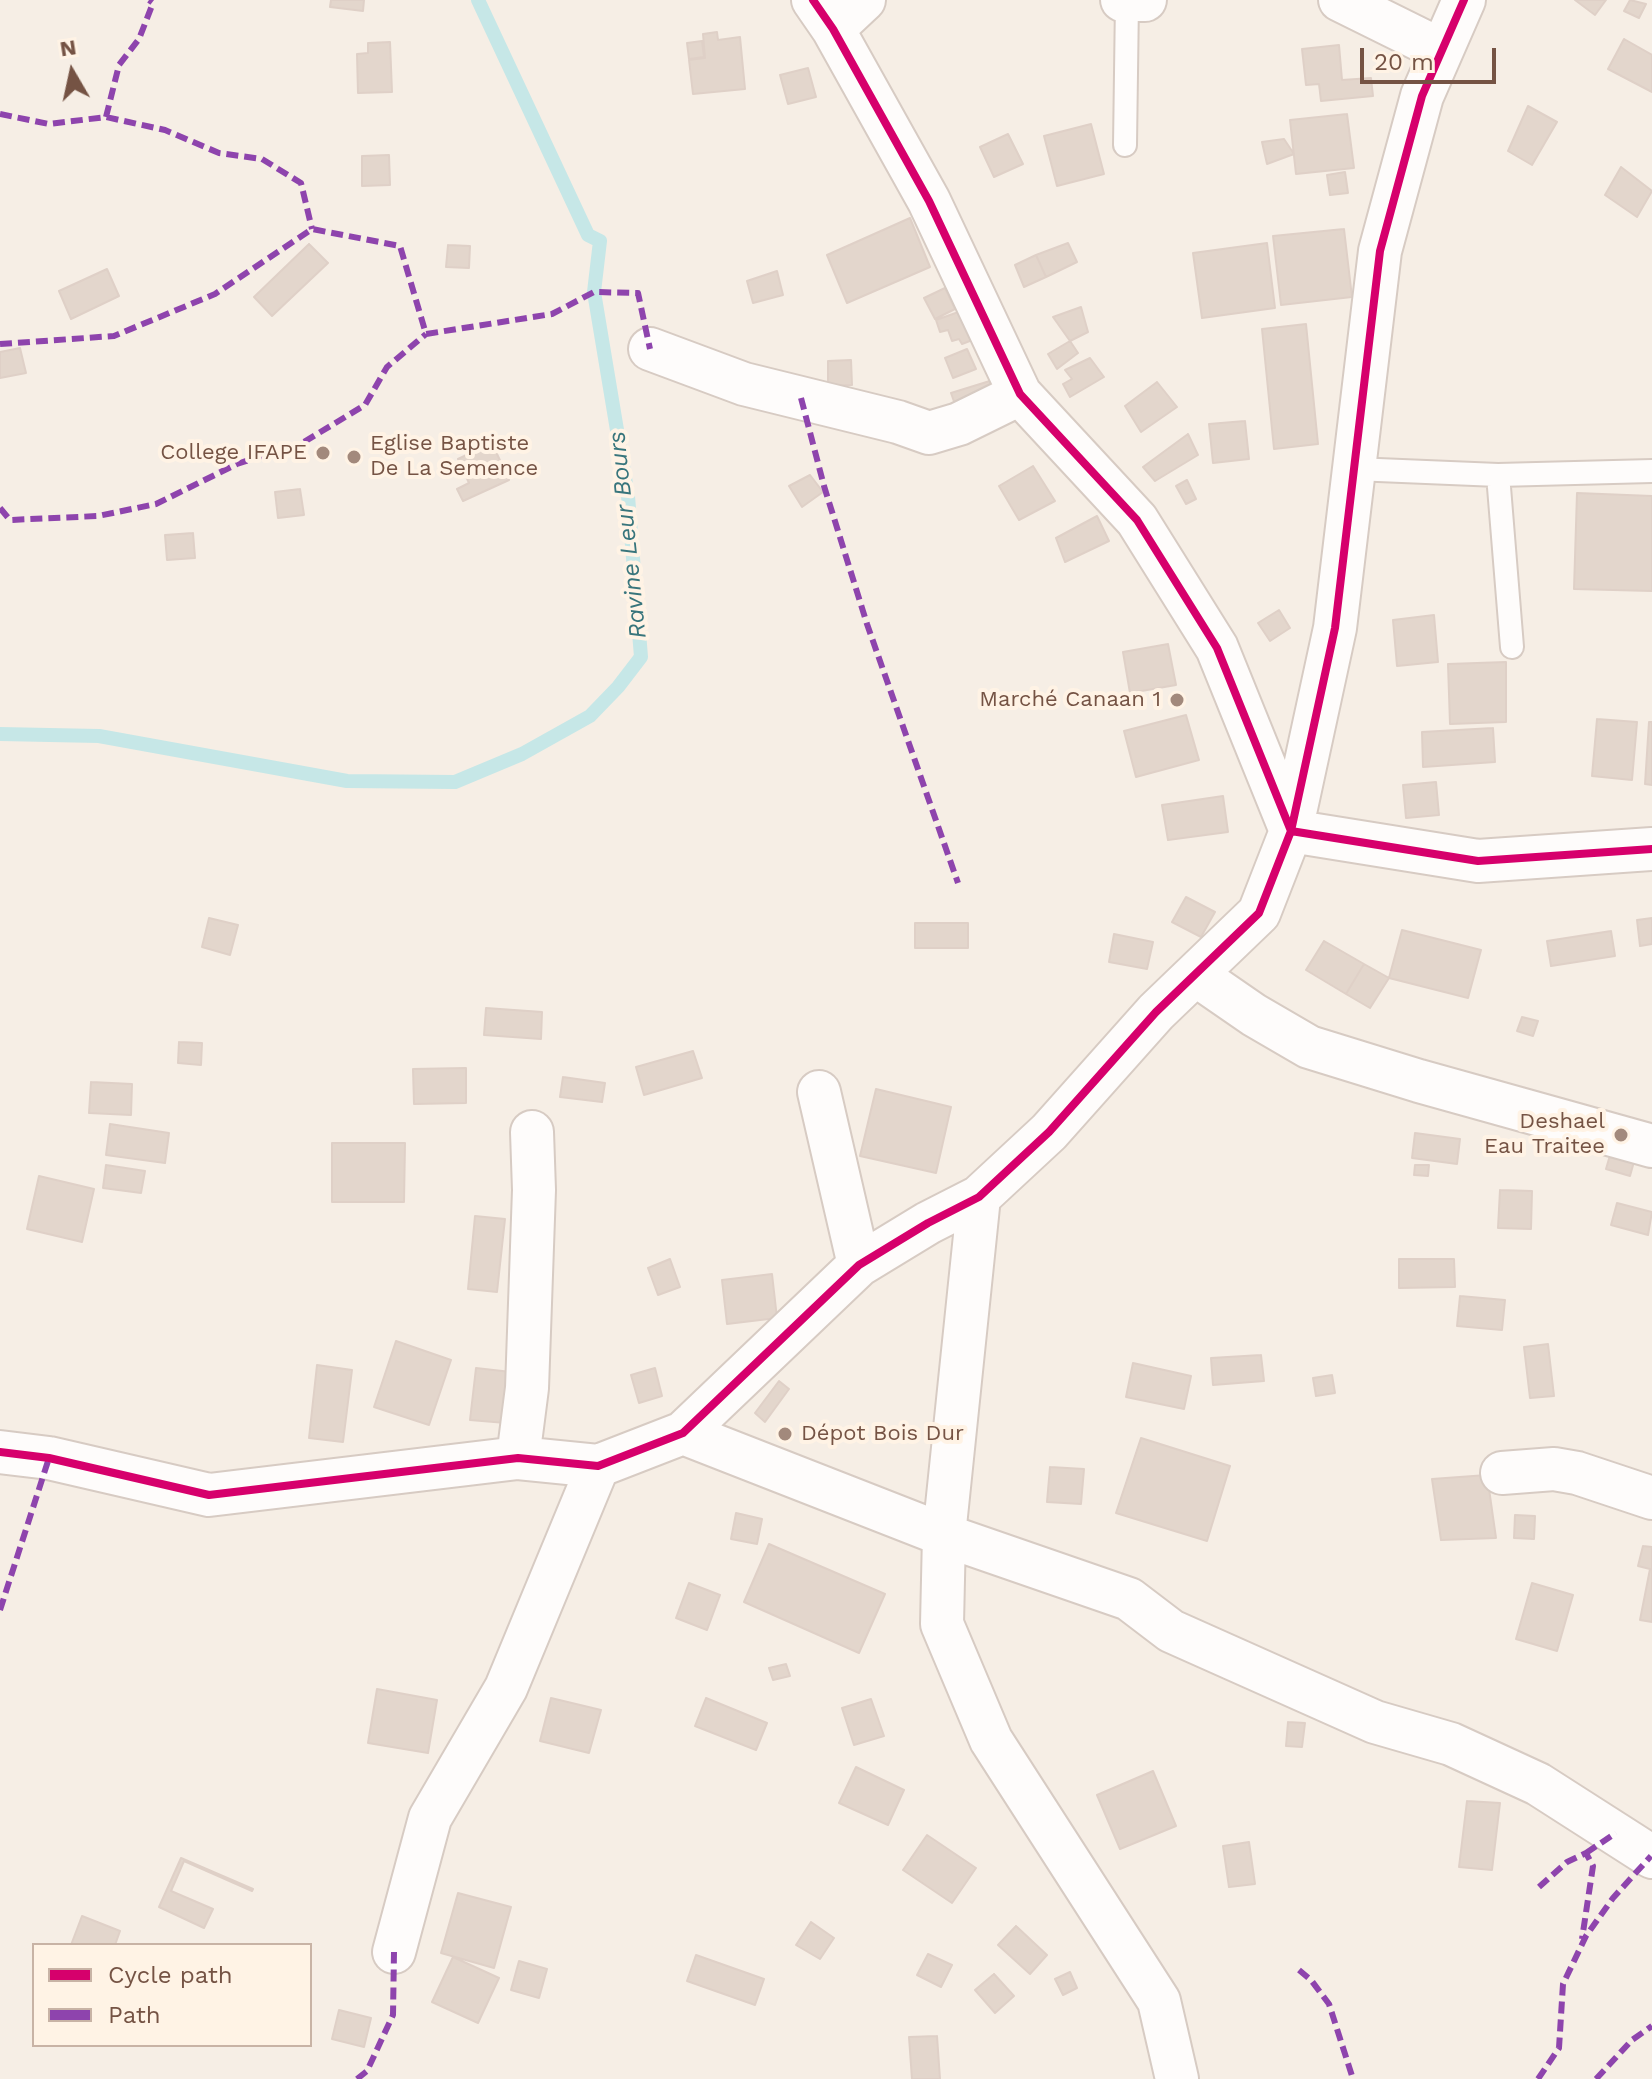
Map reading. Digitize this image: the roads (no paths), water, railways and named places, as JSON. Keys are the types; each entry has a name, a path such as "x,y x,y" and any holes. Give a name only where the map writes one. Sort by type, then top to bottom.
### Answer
{"street":[{"path":"864,0 827,10 929,201 1020,394 1137,520 1217,648 1291,831"},
{"path":"1124,0 1145,0"},
{"path":"1340,0 1441,50"},
{"path":"0,1452 49,1458 209,1495 518,1458 598,1466 683,1433 859,1265 928,1223 979,1197 1049,1132 1156,1012 1259,913 1291,831 1335,628 1380,251 1422,96 1464,0"},
{"path":"650,349 744,384 898,422 929,433 959,424 1020,394"},
{"path":"1291,831 1478,861 1652,849"},
{"path":"1196,975 1254,1015 1309,1047 1652,1146"},
{"path":"819,1092 859,1265"},
{"path":"518,1458 527,1388 534,1190 532,1132"},
{"path":"979,1197 944,1535 942,1624 991,1740 1159,2001 1177,2079"},
{"path":"683,1433 944,1535 1129,1599 1171,1631 1375,1722 1451,1744 1538,1784 1652,1857"},
{"path":"394,1952 430,1818 506,1688 598,1466"},
{"path":"1502,1473 1554,1469 1577,1473 1652,1498"}],"lane":[{"path":"1124,0 1125,145"},
{"path":"1354,469 1498,475 1652,471"},
{"path":"1498,475 1512,647"}],"waterway":[{"name":"Ravine Leur Bours","path":"0,734 99,736 347,781 455,782 522,754 590,716 641,657 628,496 594,292 600,241 588,235 478,0"}],"place":[{"name":"College IFAPE","path":"323,453"},
{"name":"Eglise Baptiste De La Semence","path":"354,457"},
{"name":"Marché Canaan 1","path":"1177,700"},
{"name":"Deshael Eau Traitee","path":"1621,1135"},
{"name":"Dépot Bois Dur","path":"785,1434"}]}
